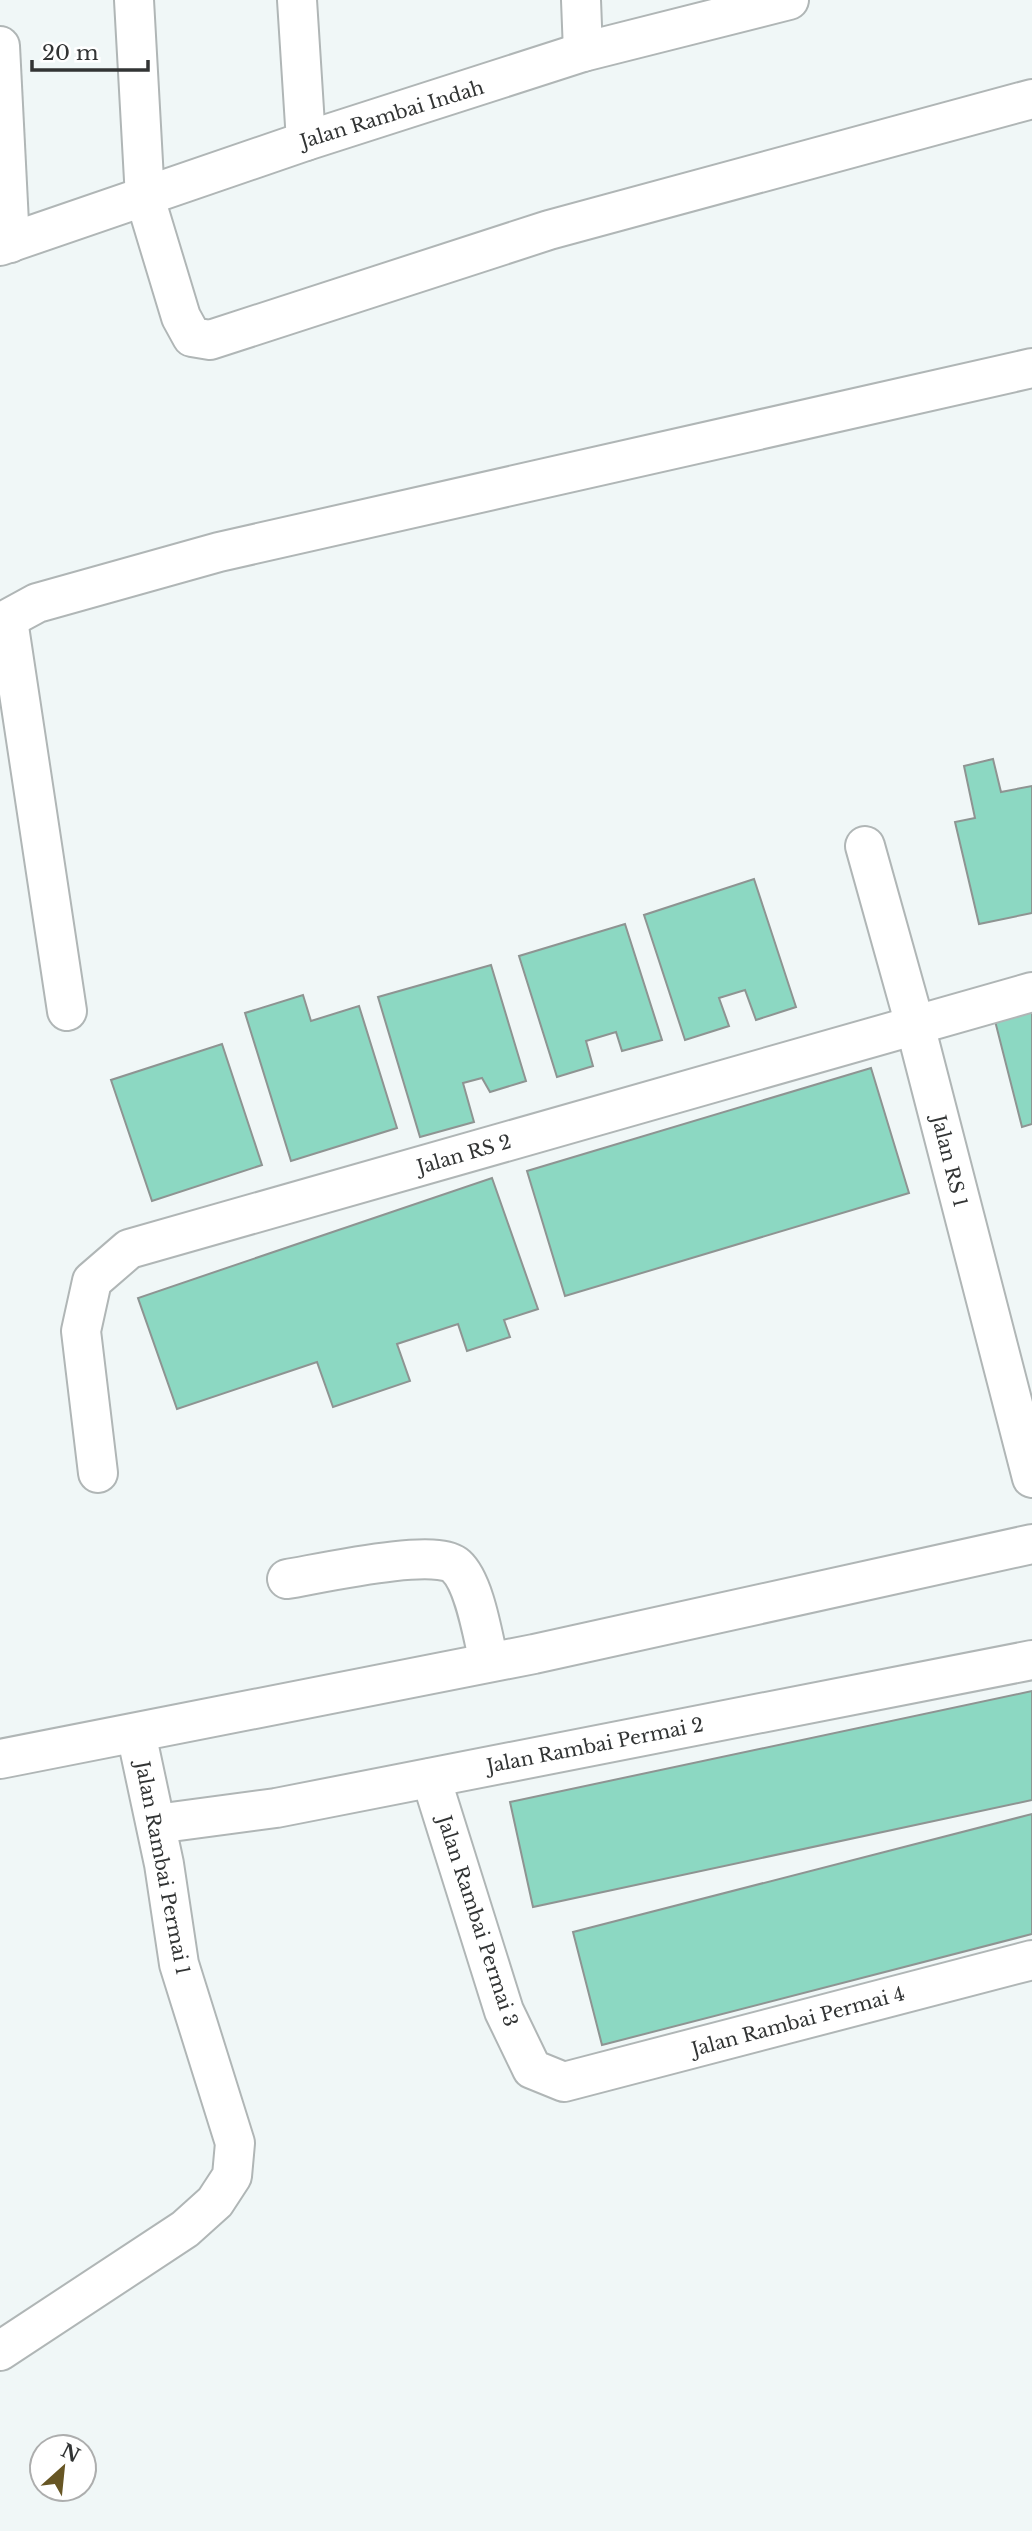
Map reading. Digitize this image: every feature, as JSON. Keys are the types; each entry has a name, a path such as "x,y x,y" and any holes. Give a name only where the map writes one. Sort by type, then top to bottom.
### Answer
{"street":[{"path":"134,0 145,198 181,317 192,337 210,340 550,230 1032,99"},
{"path":"297,0 306,141"},
{"path":"581,0 583,52"},
{"name":"Jalan Rambai Indah","path":"5,245 306,141 583,52 789,0"},
{"path":"0,46 5,245"},
{"path":"67,1011 4,622 37,603 219,552 1032,368"},
{"name":"Jalan RS 1","path":"865,846 915,1025 1032,1478"},
{"name":"Jalan RS 2","path":"98,1473 81,1331 92,1281 129,1249 1032,992"},
{"path":"0,1759 489,1662 1032,1544"},
{"path":"287,1579 438,1558 456,1566 468,1586 489,1662"},
{"name":"Jalan Rambai Permai 2","path":"156,1824 276,1808 1032,1660"},
{"name":"Jalan Rambai Permai 1","path":"0,2351 185,2229 215,2202 232,2176 235,2143 179,1964 156,1824 136,1733"},
{"name":"Jalan Rambai Permai 3","path":"431,1778 504,2011 532,2069 564,2082"},
{"name":"Jalan Rambai Permai 4","path":"564,2082 1032,1960"}],"building":[{"path":"993,759 1001,792 1032,786 1032,913 979,924 955,822 975,818 964,766"},
{"path":"754,879 796,1007 756,1020 745,990 719,998 729,1026 685,1040 644,915"},
{"path":"625,924 662,1040 622,1051 616,1032 586,1041 593,1066 557,1077 519,956"},
{"path":"491,965 526,1081 490,1092 482,1078 463,1083 474,1122 420,1137 378,997"},
{"path":"303,995 311,1021 359,1006 397,1128 291,1161 245,1013"},
{"path":"1032,1003 1032,1124 1022,1127 993,1013"},
{"path":"222,1044 262,1165 152,1201 111,1080"},
{"path":"871,1068 909,1193 565,1296 527,1171"},
{"path":"492,1178 538,1309 504,1320 510,1337 467,1351 458,1324 397,1344 410,1381 333,1407 317,1362 177,1409 138,1298"},
{"path":"1032,1691 1032,1800 533,1907 510,1802"},
{"path":"1032,1814 1032,1934 602,2045 573,1932"}]}
